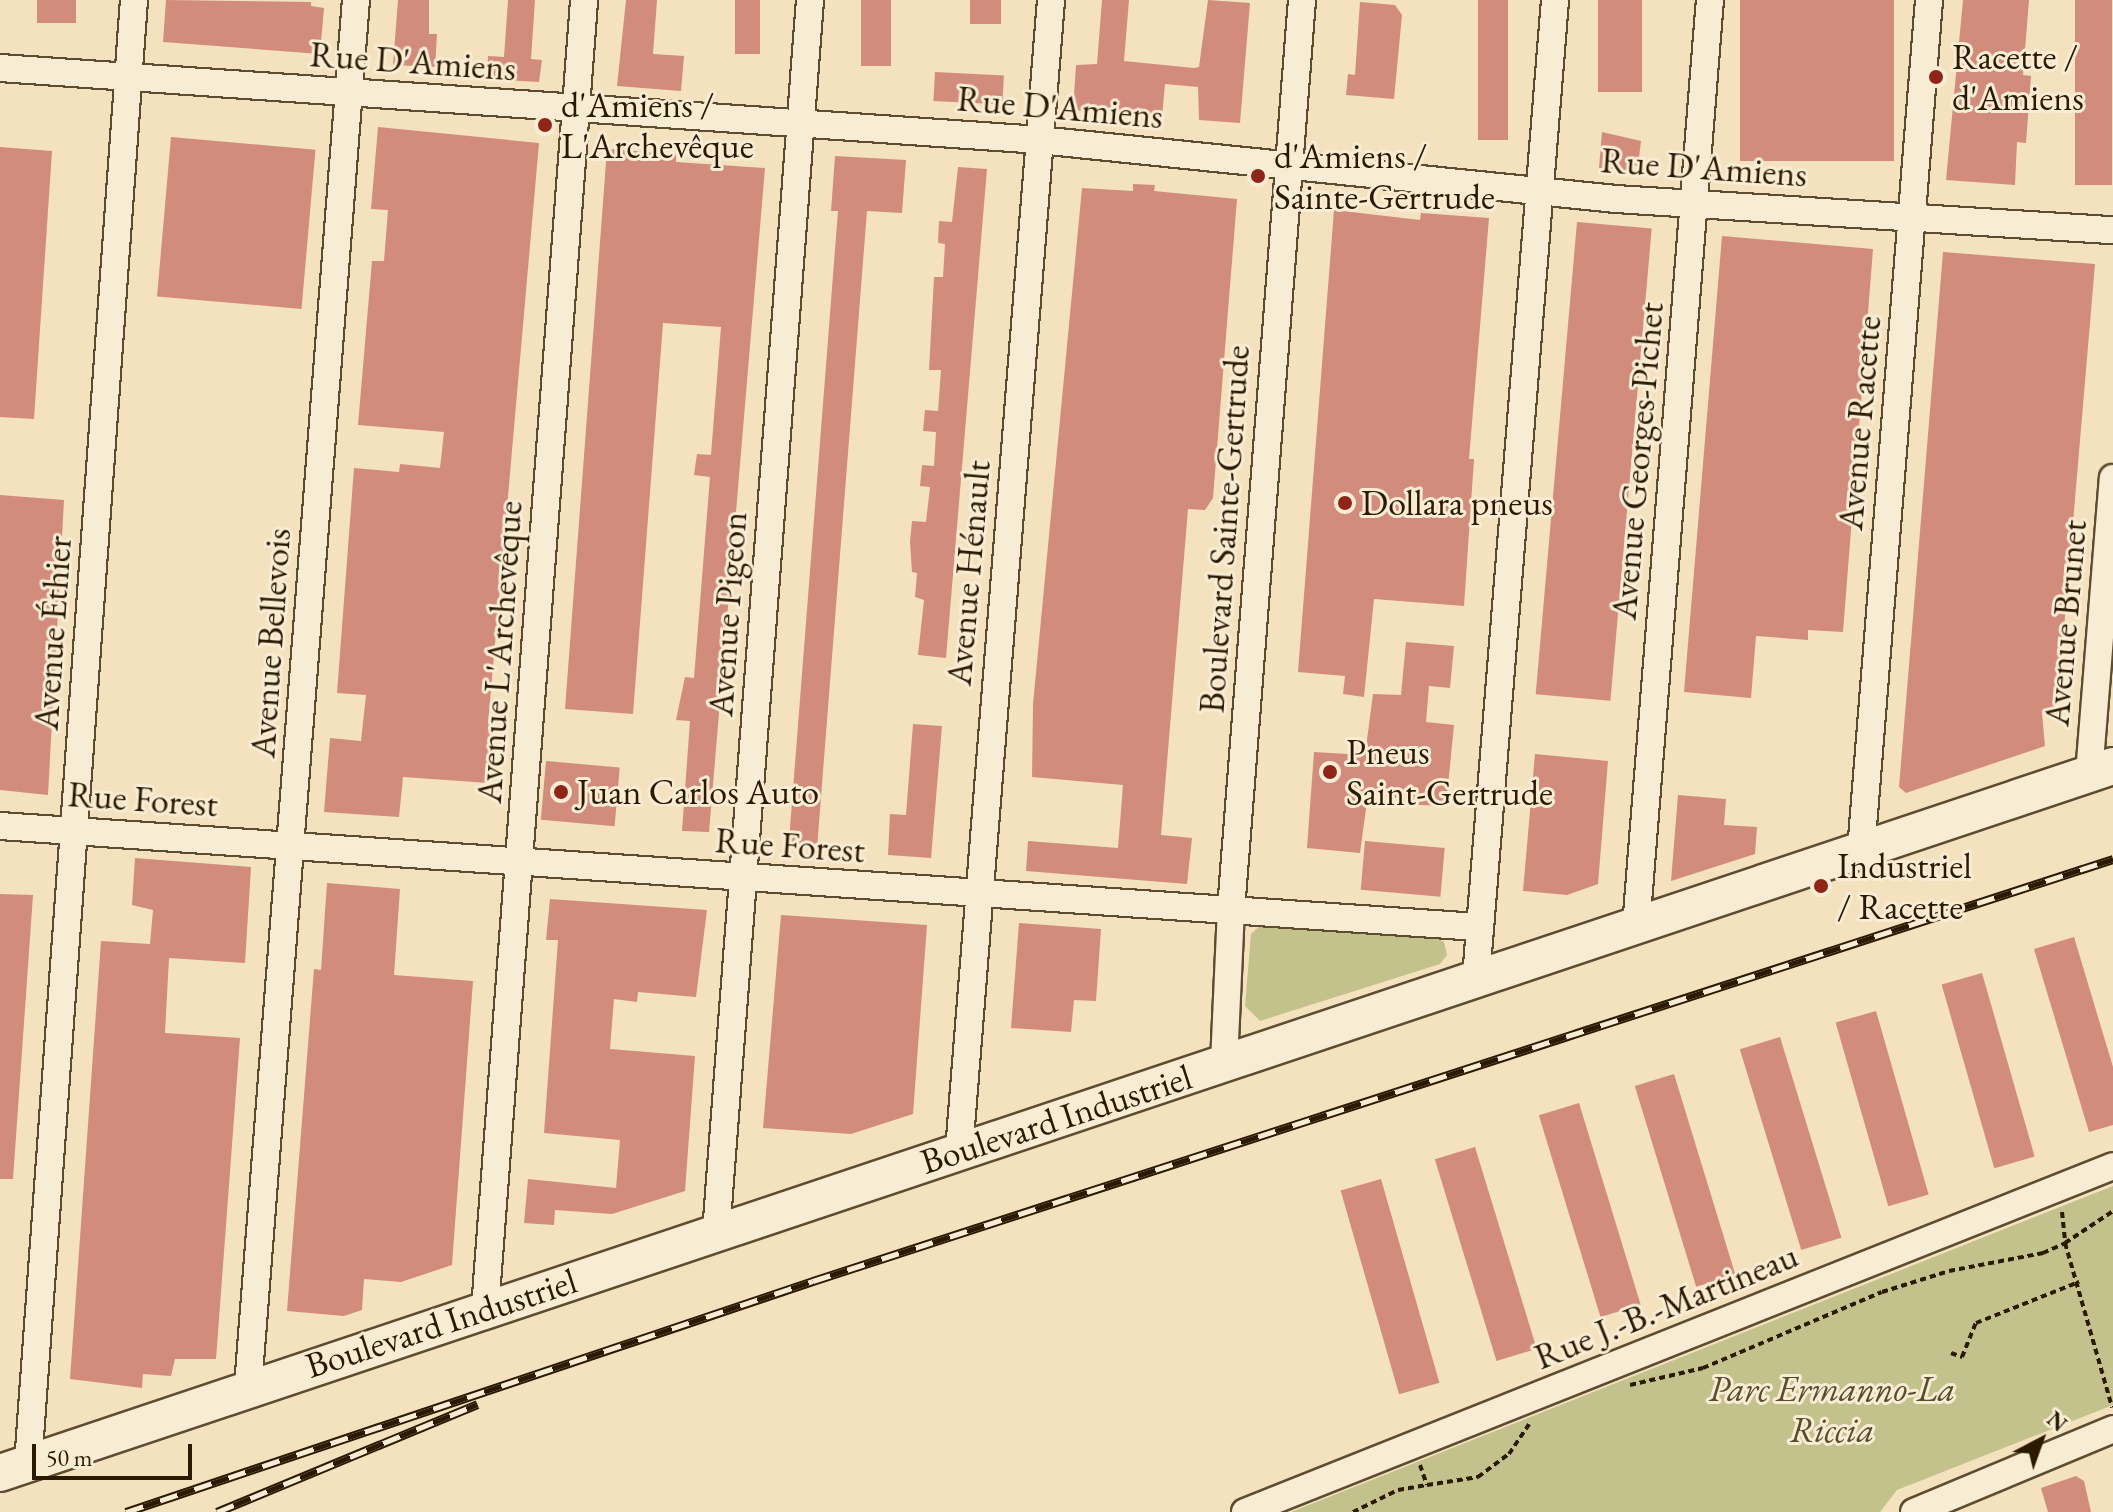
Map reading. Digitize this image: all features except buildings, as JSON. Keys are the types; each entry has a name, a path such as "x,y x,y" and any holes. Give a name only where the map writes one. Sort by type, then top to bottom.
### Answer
{"street":[{"name":"Avenue Éthier","path":"14,1468 74,831 134,0"},
{"name":"Avenue Bellevois","path":"248,1387 356,0"},
{"name":"Avenue L'Archevêque","path":"485,1309 584,0"},
{"name":"Avenue Pigeon","path":"716,1233 810,0"},
{"name":"Avenue Hénault","path":"959,1151 1051,0"},
{"name":"Boulevard Sainte-Gertrude","path":"1224,1063 1231,910 1302,0"},
{"path":"1476,978 1555,0"},
{"name":"Avenue Georges-Pichet","path":"1636,927 1710,0"},
{"name":"Avenue Racette","path":"1861,851 1929,0"},
{"name":"Rue D'Amiens","path":"0,68 1039,140 1289,163 1539,192 2113,230"},
{"name":"Avenue Brunet","path":"2101,770 2113,478"},
{"name":"Boulevard Industriel","path":"14,1468 248,1387 2101,770"},
{"name":"Rue Forest","path":"0,826 1478,927"},
{"name":"Rue J.-B.-Martineau","path":"1245,1512 2113,1166"},
{"path":"1914,1512 2113,1429"}],"path":[{"path":"2060,1187 2065,1243 2079,1282 2113,1409"},
{"path":"1618,1363 1627,1384 1658,1381 1703,1368 1765,1338 1882,1292 1949,1271 2043,1253 2065,1243 2113,1211"},
{"path":"1951,1353 1962,1357 1976,1323 2079,1282"},
{"path":"1353,1512 1398,1490 1462,1481 1488,1472 1509,1454 1530,1422"},
{"path":"1412,1446 1427,1485"}],"green space":[{"path":"1263,923 1434,937 1444,942 1447,955 1440,964 1260,1021 1245,1006 1251,934"},
{"name":"Parc Ermanno-La Riccia","path":"2113,1186 2113,1405 1897,1490 1880,1512 1291,1512"}],"railway":[{"path":"126,1512 813,1281 2113,859"},
{"path":"217,1512 478,1404"}],"place":[{"name":"Racette / d'Amiens","path":"1936,77"},
{"name":"d'Amiens / L'Archevêque","path":"545,125"},
{"name":"d'Amiens / Sainte-Gertrude","path":"1258,176"},
{"name":"Dollara pneus","path":"1345,503"},
{"name":"Pneus Saint-Gertrude","path":"1330,772"},
{"name":"Juan Carlos Auto","path":"561,792"},
{"name":"Industriel / Racette","path":"1821,886"}]}
